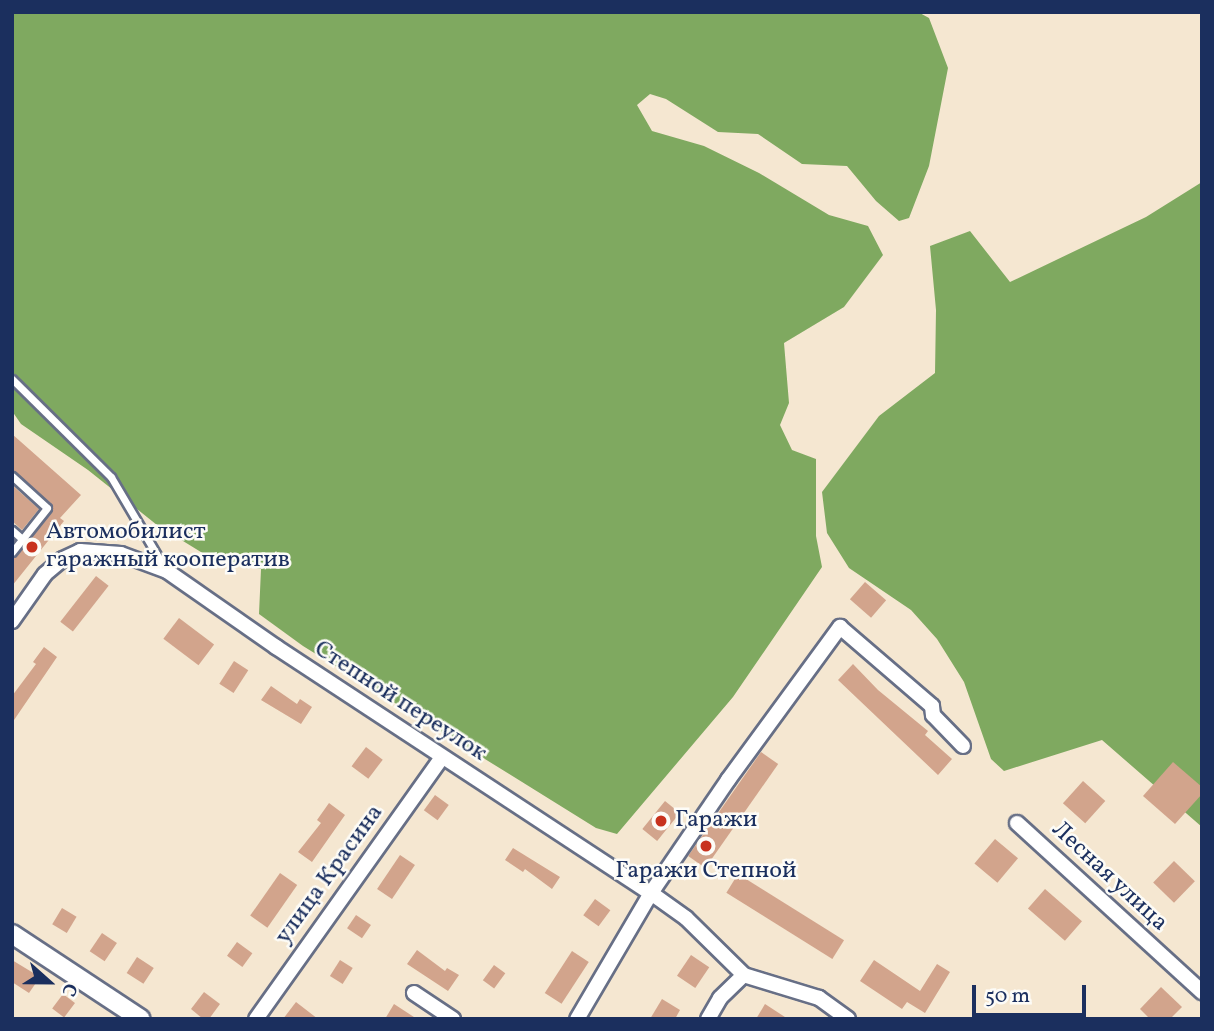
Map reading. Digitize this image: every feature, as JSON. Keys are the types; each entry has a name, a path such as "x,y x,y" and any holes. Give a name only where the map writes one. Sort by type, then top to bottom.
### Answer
{"street":[{"name":"Степной переулок","path":"12,621 45,574 63,559 80,551 121,554 167,571 275,647 651,893 686,918 744,975 819,998 848,1019"},
{"path":"577,1019 651,893 728,780 840,627 932,706 933,715 963,746"},
{"name":"улица Красина","path":"256,1019 442,757"},
{"name":"Лесная улица","path":"1017,823 1202,992"},
{"path":"12,934 141,1019"},
{"path":"708,1019 720,998 744,975"},
{"path":"414,993 453,1019"}],"lane":[{"path":"12,379 111,477 167,571"},
{"path":"12,477 47,508 12,552"},
{"path":"12,530 22,539"}],"green space":[{"path":"12,12 918,12 929,18 948,68 929,166 909,218 899,221 876,201 847,166 802,164 758,134 718,132 666,99 650,94 637,105 652,131 704,146 759,173 829,215 868,226 883,255 844,307 784,343 789,403 780,425 792,450 816,459 816,536 822,567 733,697 617,834 596,828 303,646 259,614 261,569 209,557 157,525 88,470 21,424 12,411"},
{"path":"1202,182 1202,827 1102,740 1004,771 991,759 964,682 937,639 911,610 849,568 827,533 822,492 879,416 935,373 936,310 930,246 970,231 1010,282 1146,217"}],"building":[{"path":"12,434 81,495 60,518 64,521 12,586 12,559 53,508 12,470"},
{"path":"12,485 39,509 22,530 12,521"},
{"path":"96,576 109,586 73,632 60,622"},
{"path":"865,582 886,600 871,618 850,599"},
{"path":"179,618 214,644 198,665 163,639"},
{"path":"44,647 57,657 12,723 12,696 36,664 33,662"},
{"path":"234,661 248,670 234,693 219,684"},
{"path":"853,664 878,690 928,731 925,735 952,759 938,775 838,680"},
{"path":"271,686 297,704 300,699 312,707 301,724 261,700"},
{"path":"366,747 383,760 368,779 352,766"},
{"path":"761,752 778,764 705,868 688,856"},
{"path":"1173,762 1202,787 1202,794 1175,824 1143,796"},
{"path":"1083,781 1105,801 1085,823 1063,803"},
{"path":"435,795 449,805 438,820 424,810"},
{"name":"Гаражи","path":"665,801 680,813 657,841 642,829"},
{"path":"329,803 345,815 312,862 298,852 321,823 317,820"},
{"path":"995,839 1018,858 997,883 974,864"},
{"path":"513,848 560,877 552,889 525,869 523,872 505,860"},
{"path":"400,855 415,865 392,899 377,889"},
{"path":"1174,861 1195,881 1174,903 1153,883"},
{"path":"280,873 297,885 267,928 250,916"},
{"path":"738,874 844,940 832,959 726,893"},
{"path":"1045,889 1082,921 1065,941 1028,909"},
{"path":"595,899 610,910 599,926 583,915"},
{"path":"62,908 77,917 67,933 52,924"},
{"path":"356,915 371,925 362,938 347,928"},
{"path":"102,933 117,943 105,961 90,951"},
{"path":"237,942 252,953 242,967 227,956"},
{"path":"417,950 445,971 447,968 459,975 448,991 407,964"},
{"path":"572,951 589,962 562,1004 545,993"},
{"path":"691,955 709,967 695,988 677,976"},
{"path":"137,957 154,968 143,984 127,973"},
{"path":"12,960 40,977 29,993 12,982"},
{"path":"340,960 353,968 343,984 330,976"},
{"path":"874,960 920,991 937,964 950,972 925,1013 907,1002 902,1009 860,981"},
{"path":"494,965 505,973 494,989 483,980"},
{"path":"1161,987 1182,1007 1170,1019 1150,1019 1140,1009"},
{"path":"204,992 220,1004 209,1019 203,1019 191,1009"},
{"path":"63,994 75,1003 64,1017 52,1008"},
{"path":"662,999 680,1010 675,1019 650,1019"},
{"path":"296,1002 318,1019 283,1019"},
{"path":"394,1004 417,1019 385,1019"},
{"path":"765,1004 788,1019 756,1019"}],"place":[{"name":"Автомобилист гаражный кооператив","path":"32,547"},
{"name":"Гаражи","path":"661,821"},
{"name":"Гаражи Степной","path":"706,846"}]}
